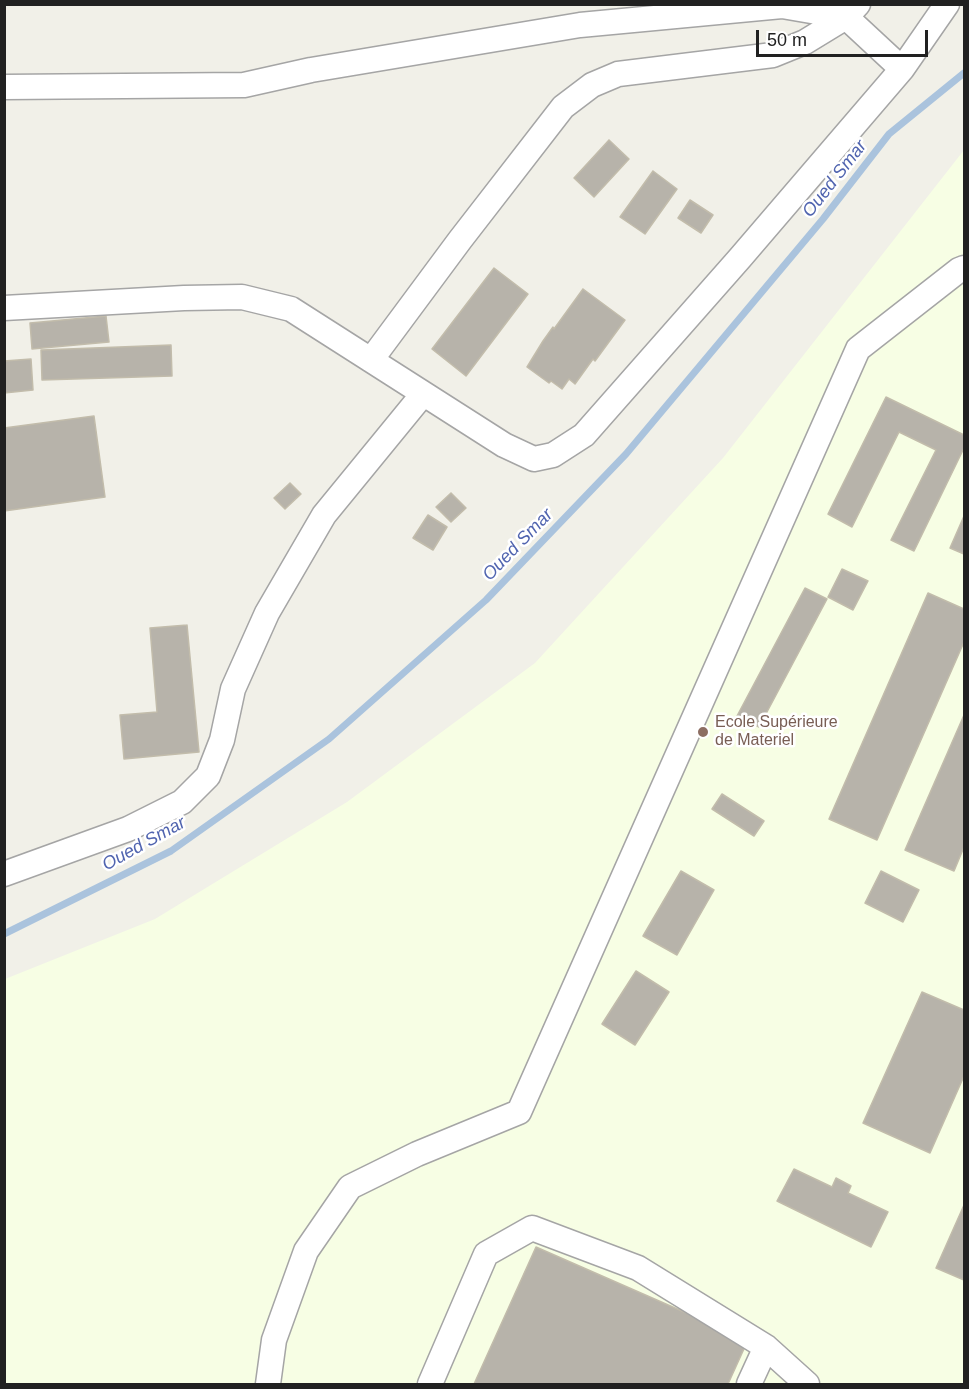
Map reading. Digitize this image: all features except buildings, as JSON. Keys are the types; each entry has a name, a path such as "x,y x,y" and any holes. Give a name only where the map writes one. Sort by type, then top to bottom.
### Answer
{"lane":[{"path":"4,308 242,297 291,309 504,446 534,459 553,455 584,435 740,258 902,69 947,4"},
{"path":"4,87 244,85 311,70 580,25 726,8 783,6 852,11 902,69"},
{"path":"371,360 563,107 592,85 618,74 773,55 805,42 852,11"},
{"path":"268,1384 274,1340 306,1251 350,1186 417,1154 519,1112 858,349 964,268"},
{"path":"4,874 129,829 182,801 208,776 222,740 234,689 267,614 324,515 423,394"},
{"path":"430,1384 486,1254 532,1228 638,1268 766,1347 807,1384"},
{"path":"749,1384 766,1347"}],"shaded area":[{"name":"Ecole Supérieure de Materiel","path":"964,150 964,1384 5,1384 5,979 155,919 347,802 535,663 723,458"}],"waterway":[{"name":"Oued Smar","path":"4,934 171,851 329,739 486,600 626,454 823,219 889,134 964,73"}],"place":[{"name":"Ecole Supérieure de Materiel","path":"703,732"}]}
